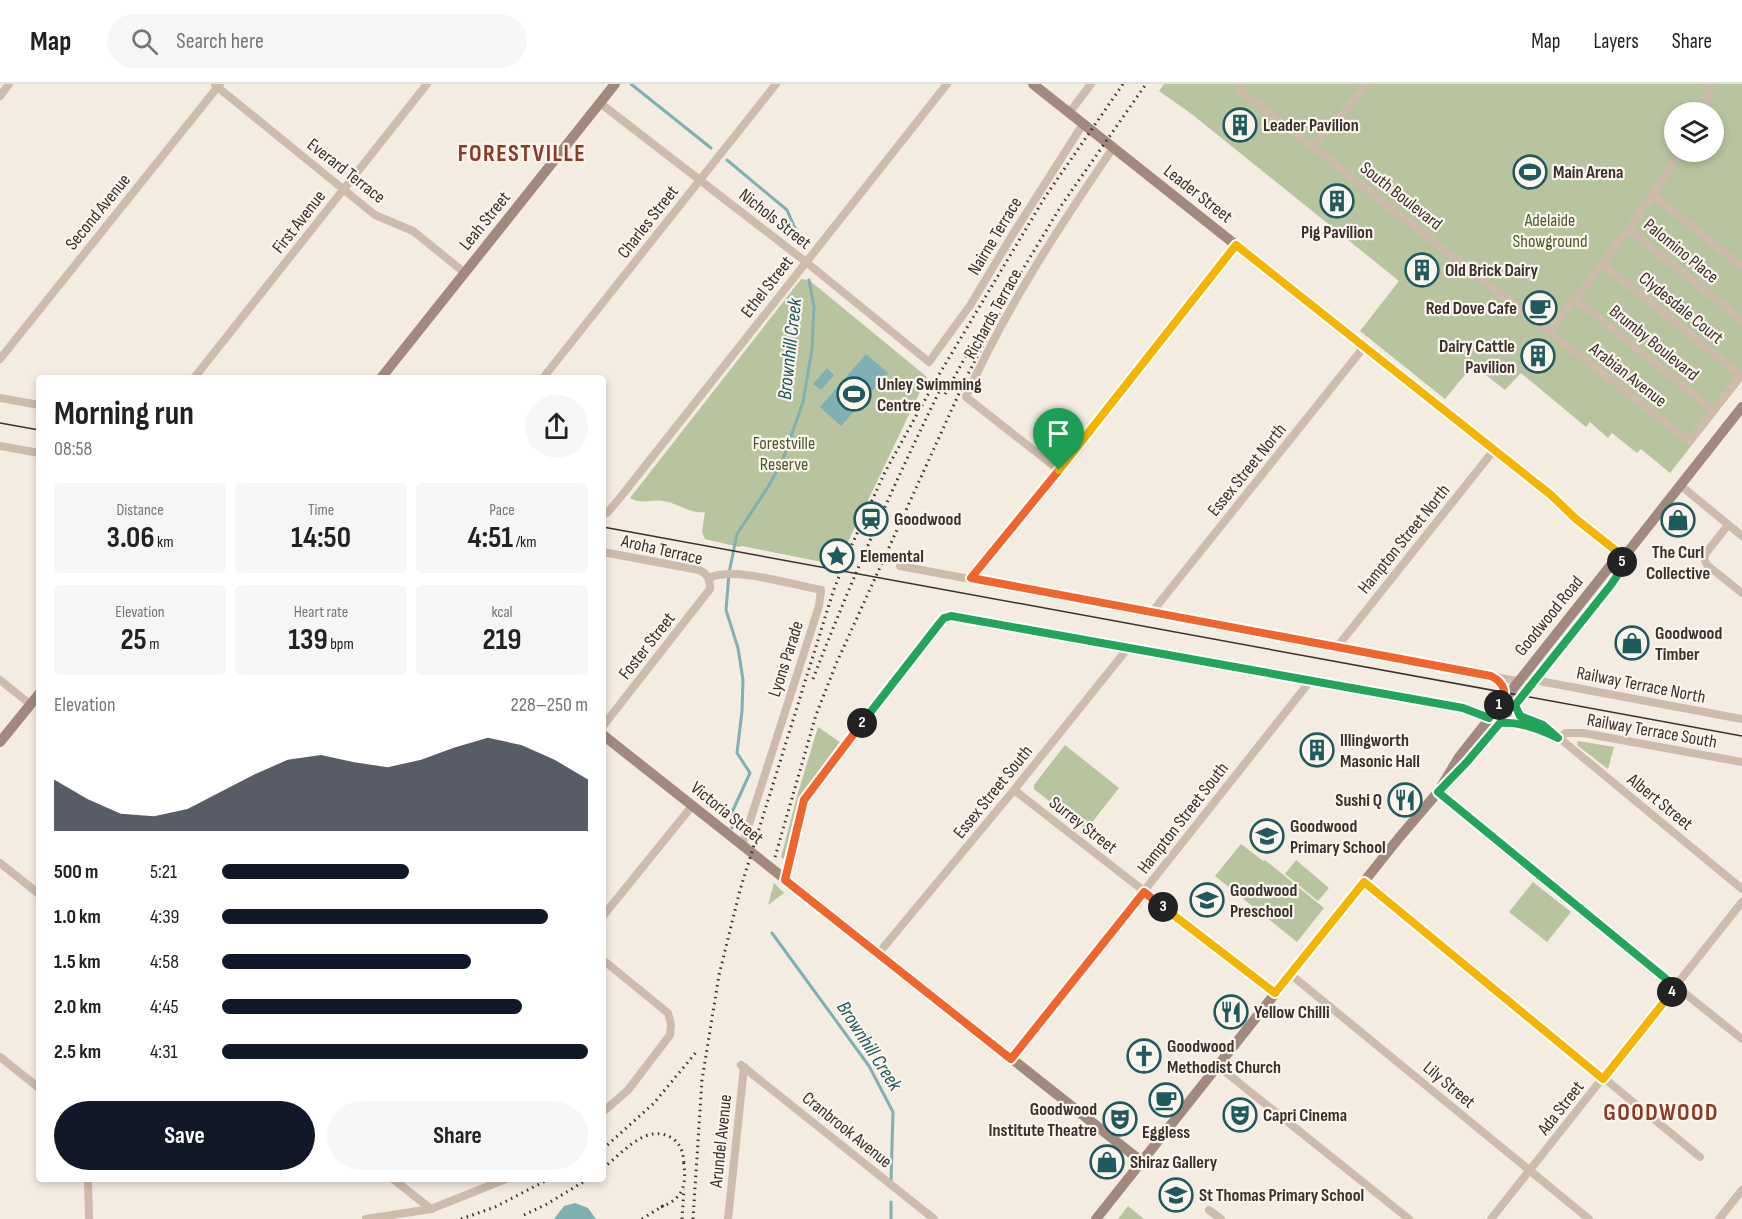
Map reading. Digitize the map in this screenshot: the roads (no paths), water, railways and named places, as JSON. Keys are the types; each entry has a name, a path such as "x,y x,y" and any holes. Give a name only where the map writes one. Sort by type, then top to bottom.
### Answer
{"main road":[{"name":"Leah Street","path":"383,375 615,84"},
{"name":"Leader Street","path":"1033,84 1494,450 1624,557"},
{"name":"Goodwood Road","path":"1096,1219 1364,882 1439,790 1466,763 1515,705 1610,586 1617,576 1624,557 1742,407"},
{"name":"Goodwood Road","path":"1439,790 1459,757 1517,681 1610,566 1624,557"},
{"path":"0,742 36,700"},
{"name":"Victoria Street","path":"606,737 1141,1161"}],"street":[{"path":"0,96 9,84"},
{"name":"First Avenue","path":"196,375 428,84"},
{"name":"Charles Street","path":"545,375 776,84"},
{"name":"Ethel Street","path":"606,512 947,84"},
{"path":"1069,113 1091,84"},
{"name":"South Boulevard","path":"1237,84 1240,90 1548,332"},
{"path":"1313,146 1368,84"},
{"path":"1707,102 1710,84"},
{"name":"Everard Terrace","path":"217,85 375,215 413,231 465,273"},
{"name":"Second Avenue","path":"0,359 217,85"},
{"name":"Nichols Street","path":"600,103 806,262 929,362"},
{"name":"Nairne Terrace","path":"929,362 971,304 1083,124"},
{"name":"Richards Terrace","path":"1059,470 966,397 984,357 1017,297 1113,148"},
{"path":"1548,332 1628,229 1674,162"},
{"path":"1653,195 1742,267"},
{"name":"Palomino Place","path":"1628,229 1742,320"},
{"path":"971,578 1236,245"},
{"name":"Clydesdale Court","path":"1602,264 1741,374"},
{"name":"Brumby Boulevard","path":"1575,299 1713,410"},
{"name":"Arabian Avenue","path":"1548,332 1689,441 1713,410"},
{"name":"Essex Street North","path":"1152,612 1364,347"},
{"path":"1713,410 1741,374"},
{"path":"0,398 36,404"},
{"path":"0,446 36,452"},
{"name":"Hampton Street North","path":"1337,647 1494,450"},
{"path":"1680,485 1742,536"},
{"path":"1728,525 1704,558 1707,565 1742,593"},
{"name":"Aroha Terrace","path":"606,553 699,570 705,573 709,581"},
{"path":"900,566 1517,681"},
{"name":"Lyons Parade","path":"709,581 717,574 738,574 821,590 819,606 742,846"},
{"name":"Foster Street","path":"606,722 707,595 710,589 709,581"},
{"path":"785,880 804,800 945,617 954,616 1463,708 1489,718"},
{"name":"Essex Street South","path":"878,954 1128,648"},
{"path":"1491,676 1503,685 1503,700"},
{"path":"0,680 36,700"},
{"name":"Hampton Street South","path":"1011,1059 1311,680"},
{"name":"Railway Terrace North","path":"1534,680 1742,719"},
{"name":"Albert Street","path":"1515,705 1520,716 1543,725 1742,889"},
{"name":"Albert Street","path":"1500,723 1536,728 1558,738"},
{"name":"Railway Terrace South","path":"1558,738 1566,733 1583,733 1742,762"},
{"name":"Surrey Street","path":"1014,790 1275,993"},
{"path":"1439,790 1742,1039"},
{"path":"606,912 692,806"},
{"path":"0,863 36,892"},
{"path":"1364,882 1700,1156"},
{"name":"Ada Street","path":"1491,1219 1742,902"},
{"path":"606,962 668,1013 671,1024 670,1035 634,1082 606,1109"},
{"name":"Lily Street","path":"1290,974 1588,1219"},
{"path":"0,1057 36,1086"},
{"name":"Arundel Avenue","path":"728,1219 742,1066"},
{"name":"Cranbrook Avenue","path":"742,1066 934,1219"},
{"path":"1218,1066 1409,1219"},
{"path":"88,1182 88,1219"},
{"path":"397,1182 430,1209"},
{"path":"366,1219 430,1209 498,1182"},
{"path":"1719,1219 1742,1190"},
{"path":"1209,1210 1221,1219"}],"water":[{"path":"866,354 888,373 841,426 820,407"},
{"path":"827,368 834,375 821,390 813,384"},
{"path":"575,1203 588,1208 596,1219 554,1219 564,1206"}],"waterway":[{"name":"Brownhill Creek","path":"631,84 711,148"},
{"name":"Brownhill Creek","path":"727,160 787,210 802,244"},
{"name":"Brownhill Creek","path":"732,828 733,810 750,773 737,753 743,680 738,648 726,610 729,573 737,534 782,462 803,402 812,349 814,307 809,280"},
{"name":"Brownhill Creek","path":"772,933 869,1066 893,1112 891,1181"},
{"name":"Brownhill Creek","path":"891,1202 891,1219"}],"tram line":[{"path":"0,423 36,429"},
{"path":"606,528 1742,736"}],"railway":[{"path":"693,1219 702,1080 719,975 740,890 833,592 885,472 937,378 1045,197 1123,84"},
{"path":"775,857 816,715 836,664 967,376 1017,279 1061,206 1146,84"},
{"path":"945,394 991,310"},
{"path":"813,679 875,529 944,382"},
{"path":"606,1146 654,1103 698,1050"},
{"path":"606,1165 635,1142 653,1134 662,1134 672,1138 678,1144 684,1158 684,1167"},
{"path":"661,1207 675,1199 683,1189 685,1175 683,1159"},
{"path":"461,1219 495,1207 543,1182"},
{"path":"524,1215 583,1182"},
{"path":"682,1219 684,1189"},
{"path":"642,1219 666,1204"}],"place":[{"name":"Leader Pavilion","path":"1240,125"},
{"name":"Main Arena","path":"1530,172"},
{"name":"Pig Pavilion","path":"1337,201"},
{"name":"Old Brick Dairy","path":"1422,270"},
{"name":"Red Dove Cafe","path":"1540,308"},
{"name":"Dairy Cattle Pavilion","path":"1538,356"},
{"name":"Unley Swimming Centre","path":"854,394"},
{"name":"Goodwood","path":"871,519"},
{"name":"The Curl Collective","path":"1678,520"},
{"name":"Elemental","path":"837,556"},
{"name":"Goodwood Timber","path":"1632,643"},
{"name":"Illingworth Masonic Hall","path":"1317,750"},
{"name":"Sushi Q","path":"1405,800"},
{"name":"Goodwood Primary School","path":"1267,836"},
{"name":"Goodwood Preschool","path":"1207,900"},
{"name":"Yellow Chilli","path":"1231,1012"},
{"name":"Goodwood Methodist Church","path":"1144,1056"},
{"name":"Eggless","path":"1166,1100"},
{"name":"Capri Cinema","path":"1240,1115"},
{"name":"Goodwood Institute Theatre","path":"1120,1119"},
{"name":"Shiraz Gallery","path":"1107,1162"},
{"name":"St Thomas Primary School","path":"1176,1195"}],"district":[{"name":"FORESTVILLE","path":"522,153"},
{"name":"GOODWOOD","path":"1661,1112"}],"park label":[{"name":"Adelaide Showground","path":"1550,230"},
{"name":"Forestville Reserve","path":"784,454"}]}
